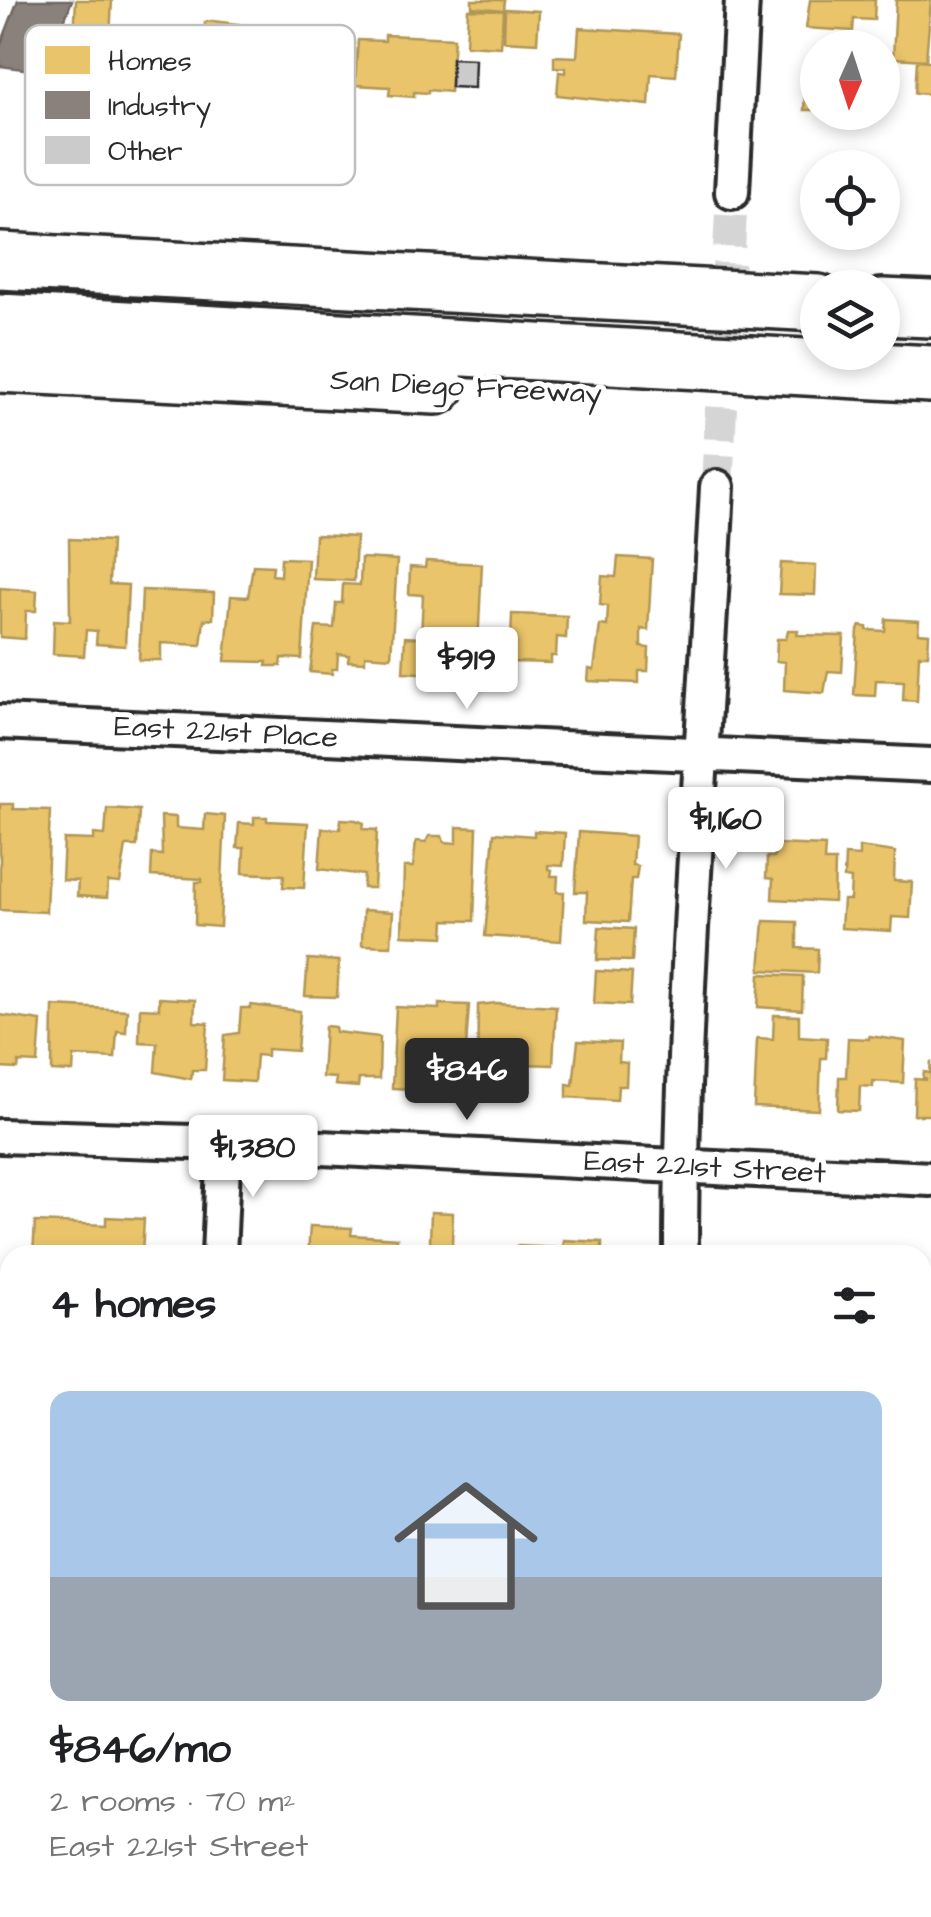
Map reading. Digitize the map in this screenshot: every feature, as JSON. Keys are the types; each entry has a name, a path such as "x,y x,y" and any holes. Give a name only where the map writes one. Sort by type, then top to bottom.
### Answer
{"highway":[{"path":"0,261 800,303"},
{"path":"0,296 800,340"},
{"path":"900,308 931,310"},
{"path":"0,322 931,374"},
{"path":"900,347 931,349"},
{"name":"San Diego Freeway","path":"0,364 931,412"}],"street":[{"path":"732,192 742,0"},
{"path":"681,1245 681,1164 700,754 717,487"},
{"name":"East 221st Place","path":"0,722 931,764"},
{"name":"East 221st Street","path":"0,1136 681,1164 931,1180"},
{"path":"219,1245 224,1143"}],"building: Homes":[{"path":"76,0 112,0 111,25 75,25"},
{"path":"472,0 504,0 503,10 472,7"},
{"path":"810,0 875,0 874,20 854,19 853,30 806,28"},
{"path":"896,0 931,0 926,60 900,58 900,30 894,30"},
{"path":"468,9 503,10 501,47 466,45"},
{"path":"505,9 539,11 537,43 504,41"},
{"path":"212,21 239,25 205,25"},
{"path":"579,28 679,34 676,76 651,74 649,105 557,95 559,72 566,73 566,68 554,67 554,56 577,57"},
{"path":"385,35 454,38 450,92 428,90 414,92 414,97 389,95 390,87 355,85 358,40 385,41"},
{"path":"917,60 931,61 931,121 930,94 915,93"},
{"path":"315,535 356,537 354,581 313,579"},
{"path":"69,539 111,541 109,584 128,585 125,646 96,644 97,631 86,630 84,656 53,654 54,620 70,621"},
{"path":"618,557 652,559 648,630 641,629 641,647 649,648 648,671 639,671 639,683 588,681 589,669 594,670 600,625 607,626 608,606 600,605 602,576 616,577"},
{"path":"281,558 308,559 302,659 282,658 281,666 225,661 231,596 248,597 253,565 273,566 272,575 280,576"},
{"path":"361,558 397,560 391,657 365,655 365,662 348,661 349,655 338,654 337,669 332,669 332,674 310,672 316,627 334,628 336,603 342,603 343,584 360,585"},
{"path":"426,561 482,564 478,645 449,643 448,648 437,648 436,674 403,672 405,637 421,638 423,595 409,594 410,567 425,568"},
{"path":"781,563 816,565 815,595 779,594"},
{"path":"0,588 37,591 36,611 26,611 25,639 0,637"},
{"path":"142,590 214,593 213,619 204,620 201,645 161,643 161,660 139,660"},
{"path":"512,614 567,616 566,638 557,637 556,656 551,656 551,663 513,662 513,678 492,677 493,642 511,643"},
{"path":"886,619 919,621 918,633 929,634 928,655 919,655 917,701 903,700 904,681 876,680 875,696 854,695 858,630 860,626 885,631"},
{"path":"788,630 798,630 797,635 844,636 842,672 828,671 824,693 784,690 785,662 776,661 777,639 786,639"},
{"path":"0,804 13,804 13,809 50,810 46,912 0,910"},
{"path":"107,808 139,810 137,846 126,846 120,883 108,882 107,898 77,896 78,881 62,880 64,839 94,840 94,834 105,835"},
{"path":"205,814 225,816 220,927 195,925 196,882 202,879 151,876 152,854 162,855 161,816 176,817 176,828 204,830"},
{"path":"254,817 308,823 304,888 283,887 284,875 243,873 244,848 237,848 239,823 254,824"},
{"path":"341,819 356,820 364,823 363,829 377,830 374,888 363,888 364,875 319,869 322,828 340,829"},
{"path":"457,827 477,828 474,921 445,920 444,937 402,935 404,867 413,867 416,841 442,836 444,842 457,843"},
{"path":"534,831 565,833 563,866 548,865 551,876 558,876 557,892 564,892 561,941 485,936 494,833 534,836"},
{"path":"579,832 634,836 632,865 638,866 636,879 631,879 628,922 586,920 587,892 575,892"},
{"path":"774,844 825,846 824,861 835,861 834,902 772,899 773,879 766,878 767,857 774,857"},
{"path":"859,847 895,852 894,881 912,882 910,918 892,917 891,931 841,928 843,900 850,900 851,879 844,878 845,855 859,856"},
{"path":"363,910 393,912 391,946 362,945"},
{"path":"764,921 797,922 797,948 818,949 817,973 760,970"},
{"path":"599,927 634,929 632,961 597,960"},
{"path":"308,959 339,961 337,997 305,996"},
{"path":"596,971 632,973 630,1005 594,1003"},
{"path":"760,974 803,976 802,1010 758,1007"},
{"path":"159,998 195,1000 194,1022 208,1023 205,1070 192,1070 191,1079 155,1072 157,1043 139,1042 140,1008 159,1009"},
{"path":"439,1004 469,1005 466,1048 457,1048 456,1075 414,1073 413,1089 392,1088 396,1007 439,1009"},
{"path":"251,1005 300,1011 297,1051 267,1049 267,1056 256,1055 254,1082 222,1080 225,1035 239,1033 241,1008"},
{"path":"478,1005 556,1006 553,1065 523,1064 523,1069 510,1068 510,1095 477,1093"},
{"path":"53,1006 127,1010 126,1032 117,1031 115,1058 74,1056 73,1072 52,1071"},
{"path":"0,1015 41,1021 38,1063 19,1062 18,1069 0,1068"},
{"path":"774,1015 799,1016 799,1036 827,1038 826,1058 821,1058 819,1110 754,1107 757,1038 773,1039"},
{"path":"325,1026 335,1027 336,1032 380,1037 379,1079 359,1079 358,1087 335,1085 336,1078 322,1077"},
{"path":"869,1036 905,1041 903,1083 873,1081 873,1087 860,1086 859,1111 838,1110 839,1077 846,1077 848,1038"},
{"path":"578,1041 620,1043 619,1062 627,1063 626,1086 618,1086 617,1100 567,1097 567,1084 573,1085"},
{"path":"931,1061 931,1115 914,1115 915,1079 927,1080 923,1078 924,1072 930,1073"},
{"path":"431,1212 453,1213 452,1245 430,1244"},
{"path":"106,1217 144,1219 143,1245 34,1245 35,1222 106,1225"},
{"path":"310,1226 352,1228 351,1235 397,1238 397,1245 309,1245"},
{"path":"564,1240 602,1242 602,1245 563,1245"}],"building: Industry":[{"path":"18,0 72,0 63,25 25,25 25,69 0,66 0,47"}],"building: Other":[{"path":"452,58 475,59 474,88 451,87"}],"tunnel":[{"path":"717,487 732,192"}]}
